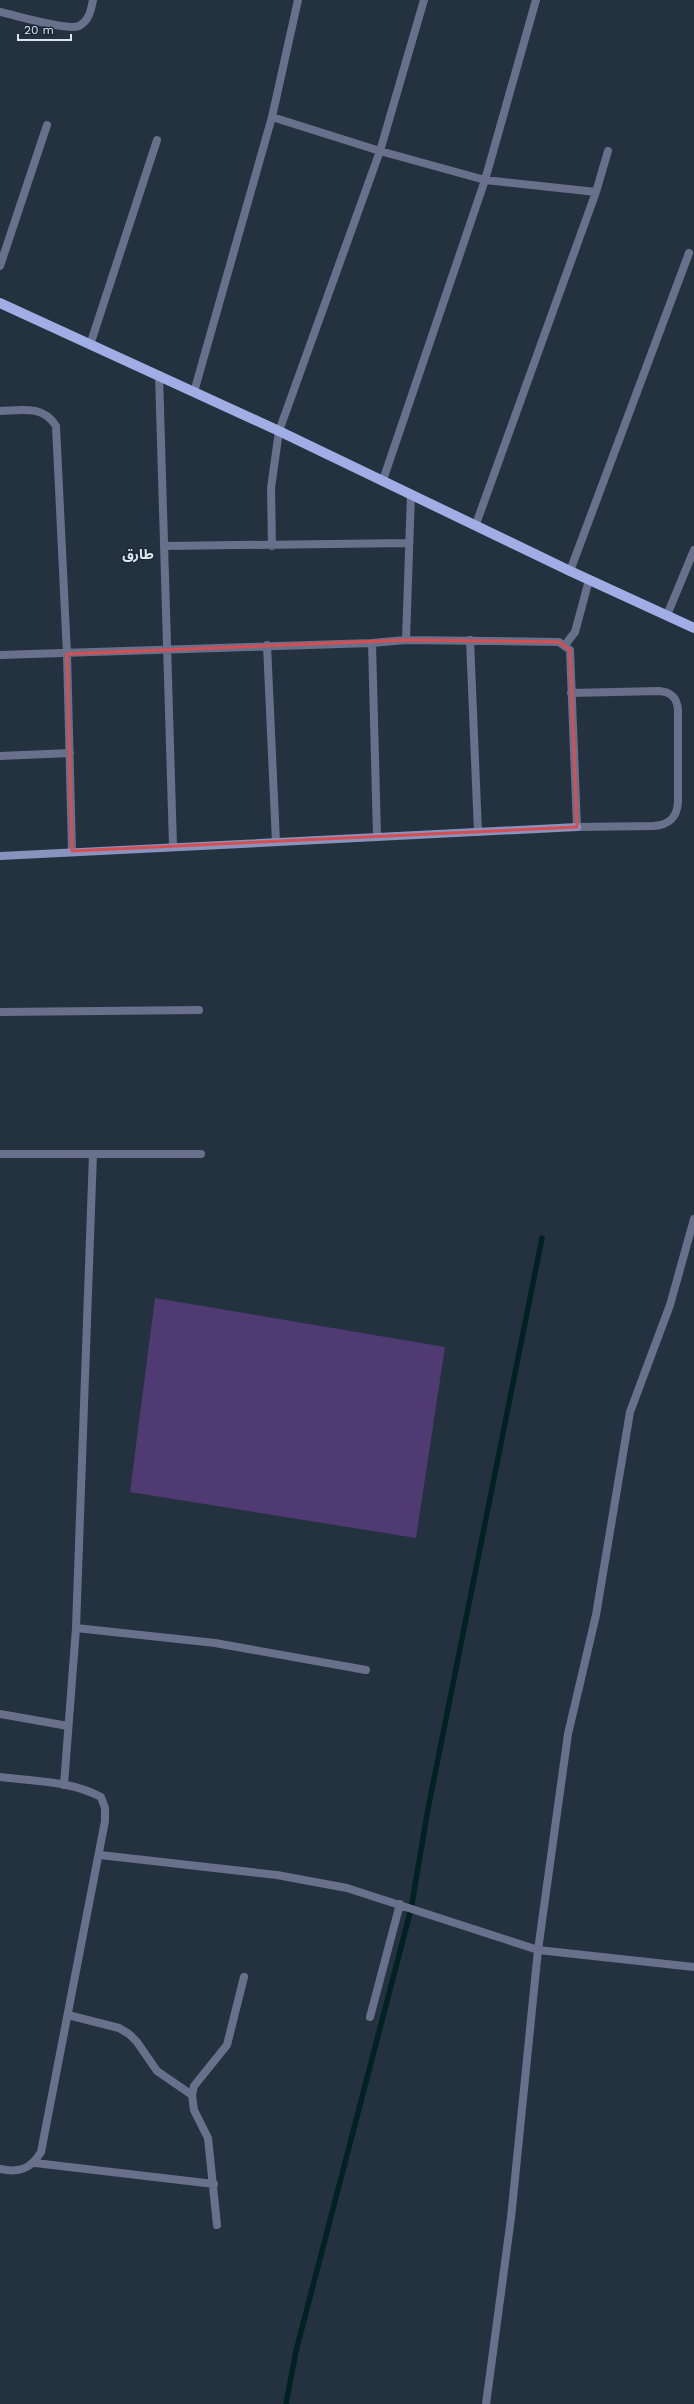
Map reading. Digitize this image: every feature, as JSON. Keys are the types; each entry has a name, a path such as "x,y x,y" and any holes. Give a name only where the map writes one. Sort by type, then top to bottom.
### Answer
{"main road":[{"path":"0,303 279,431 476,524 570,571 694,628"}],"street":[{"path":"0,12 72,27 85,22 89,16 93,0"},
{"path":"194,392 272,117 298,0"},
{"path":"272,546 271,488 279,431 380,152 424,0"},
{"path":"383,480 485,180 536,0"},
{"path":"272,117 380,152 485,180 596,192"},
{"path":"0,266 47,125"},
{"path":"90,345 157,140"},
{"path":"476,524 596,192 608,150"},
{"path":"570,571 689,253"},
{"path":"159,376 173,846"},
{"path":"0,411 34,409 43,412 56,426 67,654 72,852"},
{"path":"406,640 408,543 411,494"},
{"path":"164,546 272,546 408,543"},
{"path":"667,615 694,550"},
{"path":"565,645 575,632 589,580"},
{"path":"0,655 67,654 267,645 372,643 406,640 551,640 565,645 570,650 571,656 571,693 577,826"},
{"path":"470,640 478,832"},
{"path":"372,643 377,836"},
{"path":"267,645 276,842"},
{"path":"0,856 577,826 663,826 672,820 677,812 678,802 678,710 677,702 673,695 666,692 571,693"},
{"path":"0,756 70,753"},
{"path":"0,1012 199,1010"},
{"path":"0,1154 201,1154"},
{"path":"64,1785 76,1628 93,1154"},
{"path":"486,2404 511,2218 538,1950 568,1734 596,1615 627,1427 637,1392 670,1306 694,1219"},
{"path":"76,1628 215,1643 366,1670"},
{"path":"0,1714 68,1726"},
{"path":"0,1777 64,1785 89,1791 101,1797 105,1808 105,1821 100,1855 41,2152 35,2163 23,2170 12,2171 0,2169"},
{"path":"100,1855 277,1875 347,1888 538,1950 694,1967"},
{"path":"370,2017 400,1904"},
{"path":"217,2226 214,2184 208,2138 194,2110 192,2095 194,2086 227,2045 244,1977"},
{"path":"68,2015 119,2028 136,2042 157,2071 192,2095"},
{"path":"35,2163 214,2184"}],"highlighted area":[{"path":"406,640 559,642 570,650 577,827 72,851 67,654"}],"shaded area":[{"path":"155,1298 445,1347 416,1538 130,1492"}],"waterway":[{"path":"286,2404 296,2351 411,1909 428,1809 542,1238"}],"district":[{"name":"طارق","path":"138,554"}]}
